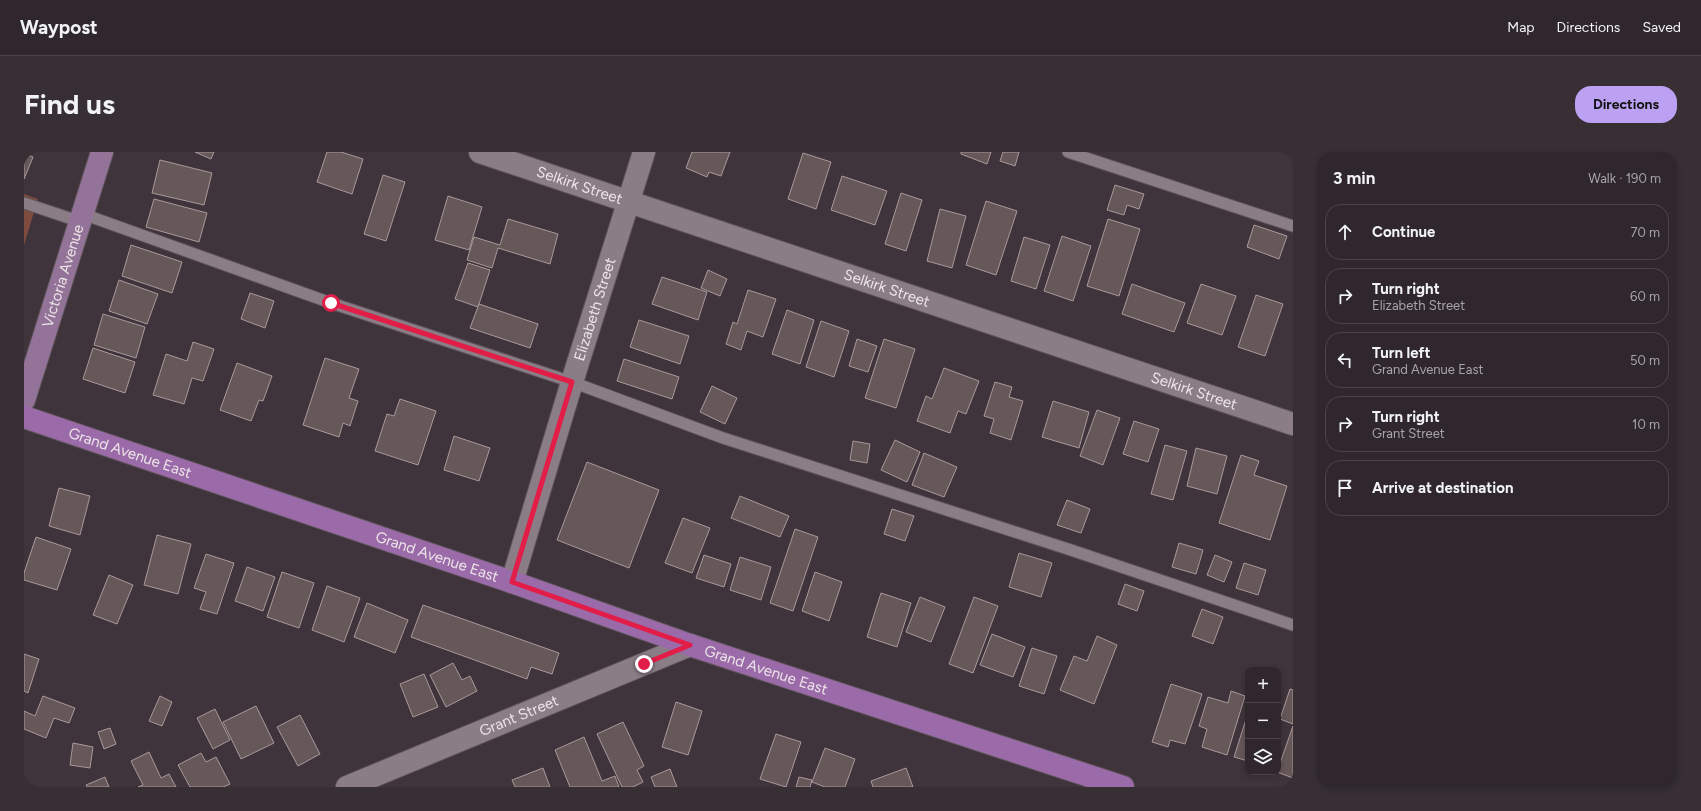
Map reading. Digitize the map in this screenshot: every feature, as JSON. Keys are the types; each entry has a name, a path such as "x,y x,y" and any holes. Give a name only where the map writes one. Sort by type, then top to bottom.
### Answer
{"main road":[{"name":"Grand Avenue East","path":"24,417 512,582 690,645 1110,785"}],"street":[{"name":"Victoria Avenue","path":"24,400 102,152"},
{"name":"Selkirk Street","path":"480,152 1293,424"},
{"name":"Elizabeth Street","path":"512,582 572,382 644,152"},
{"name":"Grant Street","path":"347,787 690,645"}],"lane":[{"path":"1068,152 1293,226"},
{"path":"24,203 82,218 331,303 572,382 723,438 1071,550 1293,625"}],"shaded area":[{"path":"24,194 38,199 24,245"}],"building":[{"path":"195,152 214,152 211,159"},
{"path":"327,152 341,152 363,159 352,194 317,182"},
{"path":"692,152 730,152 721,176 709,172 707,177 686,168"},
{"path":"961,152 991,152 987,164 961,154"},
{"path":"1003,152 1019,152 1015,166 1000,161"},
{"path":"24,153 33,157 24,179"},
{"path":"803,153 831,162 816,209 788,199"},
{"path":"160,160 212,173 204,205 152,193"},
{"path":"383,175 405,182 386,241 364,234"},
{"path":"842,176 887,191 875,225 831,210"},
{"path":"1115,185 1144,194 1139,209 1127,205 1124,215 1107,210"},
{"path":"901,193 922,200 906,251 885,244"},
{"path":"448,196 482,207 469,250 435,240"},
{"path":"154,199 207,213 199,242 146,227"},
{"path":"986,201 1017,211 996,275 966,265"},
{"path":"940,209 966,216 952,268 927,261"},
{"path":"508,219 558,234 550,264 498,248 492,268 467,260 474,237 500,245"},
{"path":"1108,219 1140,229 1119,296 1087,286"},
{"path":"1254,225 1287,236 1279,259 1247,247"},
{"path":"1062,236 1091,246 1073,301 1044,291"},
{"path":"1024,237 1050,245 1036,289 1011,281"},
{"path":"131,245 182,262 172,293 122,276"},
{"path":"468,263 490,270 478,307 455,299"},
{"path":"708,270 727,279 720,296 701,288"},
{"path":"662,277 707,292 698,320 652,304"},
{"path":"119,280 158,294 147,324 109,311"},
{"path":"1132,284 1185,303 1174,332 1122,314"},
{"path":"1201,284 1236,296 1222,335 1187,323"},
{"path":"748,290 776,299 763,337 747,331 741,350 726,344 733,322 737,324"},
{"path":"250,293 274,301 265,328 241,319"},
{"path":"1256,295 1283,304 1265,356 1238,347"},
{"path":"479,304 538,324 530,348 470,328"},
{"path":"787,310 814,320 800,364 772,354"},
{"path":"103,314 145,327 136,358 94,345"},
{"path":"639,320 689,336 680,364 630,347"},
{"path":"821,321 849,331 834,377 806,367"},
{"path":"857,339 877,346 868,372 849,366"},
{"path":"884,339 915,349 896,408 865,398"},
{"path":"193,342 214,349 203,381 192,378 184,404 153,395 166,354 187,361"},
{"path":"93,348 135,362 125,393 83,379"},
{"path":"325,358 359,369 349,398 358,401 350,426 343,423 339,437 303,425"},
{"path":"624,359 679,377 672,399 617,381"},
{"path":"237,363 272,376 263,401 259,400 251,421 220,410"},
{"path":"944,368 979,381 966,414 958,411 950,433 917,421 926,396 932,399"},
{"path":"995,382 1012,387 1009,397 1023,401 1011,440 990,433 994,419 984,416"},
{"path":"712,386 737,398 725,424 700,412"},
{"path":"400,399 436,411 418,465 375,451 387,414 394,416"},
{"path":"1053,401 1089,412 1079,448 1042,437"},
{"path":"1097,410 1120,418 1103,465 1080,456"},
{"path":"1134,421 1159,429 1148,462 1123,454"},
{"path":"454,436 490,448 479,481 444,470"},
{"path":"895,440 920,452 907,482 881,470"},
{"path":"853,441 870,444 867,463 850,460"},
{"path":"1165,445 1187,451 1173,500 1151,494"},
{"path":"1196,448 1227,456 1217,494 1187,486"},
{"path":"924,453 957,467 944,497 912,485"},
{"path":"1241,455 1259,461 1254,475 1287,486 1270,540 1219,523"},
{"path":"587,462 659,490 629,568 557,540"},
{"path":"59,488 90,496 80,535 49,526"},
{"path":"740,496 789,516 780,537 731,518"},
{"path":"1067,500 1090,509 1081,533 1057,525"},
{"path":"892,509 914,516 905,541 884,534"},
{"path":"683,518 710,528 692,573 665,563"},
{"path":"795,529 818,537 793,611 770,603"},
{"path":"157,535 191,544 178,594 144,585"},
{"path":"36,537 71,549 57,590 24,580 24,573"},
{"path":"1179,543 1203,550 1196,574 1172,567"},
{"path":"1019,553 1052,563 1041,597 1009,587"},
{"path":"206,554 234,563 217,614 200,609 206,592 194,588"},
{"path":"704,555 731,564 724,587 696,578"},
{"path":"1215,555 1232,562 1224,582 1207,575"},
{"path":"740,557 771,567 761,600 730,590"},
{"path":"1244,563 1266,570 1258,595 1236,588"},
{"path":"247,567 275,577 263,611 235,601"},
{"path":"282,572 314,583 299,628 267,617"},
{"path":"815,572 842,582 829,621 802,611"},
{"path":"109,575 133,585 117,624 93,615"},
{"path":"1125,584 1144,591 1137,611 1118,604"},
{"path":"327,586 360,598 344,642 312,630"},
{"path":"881,593 911,603 897,647 867,637"},
{"path":"920,597 945,607 931,642 906,632"},
{"path":"974,597 998,606 973,673 949,664"},
{"path":"367,603 408,620 395,653 354,637"},
{"path":"423,605 559,653 552,674 531,667 527,679 411,637"},
{"path":"1202,609 1223,617 1213,644 1192,636"},
{"path":"992,634 1025,647 1013,677 980,665"},
{"path":"1097,636 1117,645 1094,704 1060,690 1074,656 1087,661"},
{"path":"1032,648 1057,656 1044,694 1019,686"},
{"path":"24,654 39,659 28,693 24,691"},
{"path":"453,663 462,680 470,676 477,691 446,707 430,675"},
{"path":"424,674 438,707 413,717 400,684"},
{"path":"1171,684 1202,694 1185,744 1170,740 1168,747 1152,742"},
{"path":"1290,689 1293,690 1293,724 1281,719"},
{"path":"1231,691 1245,696 1227,755 1202,747 1207,729 1199,726 1208,697 1228,703"},
{"path":"43,696 75,708 69,723 54,718 46,738 24,729 24,711 35,716"},
{"path":"160,696 172,702 162,726 149,721"},
{"path":"676,702 702,711 688,755 662,747"},
{"path":"256,706 274,743 241,759 223,722"},
{"path":"215,709 230,740 213,749 197,718"},
{"path":"300,715 320,754 298,766 277,727"},
{"path":"623,722 644,766 637,770 643,782 633,787 622,787 597,734"},
{"path":"1245,722 1245,760 1234,757"},
{"path":"1293,726 1293,778 1281,774 1281,760"},
{"path":"110,728 116,744 104,749 98,732"},
{"path":"776,734 801,742 786,787 760,779"},
{"path":"584,737 602,781 615,776 619,787 570,787 555,750"},
{"path":"73,743 93,747 90,768 70,765"},
{"path":"825,748 855,759 845,787 825,787 812,782"},
{"path":"149,752 161,778 169,774 176,787 138,787 143,785 131,761"},
{"path":"201,753 206,762 216,757 230,784 223,787 190,787 178,765"},
{"path":"543,768 550,787 515,787 512,780"},
{"path":"906,768 913,787 873,787 871,781"},
{"path":"670,769 677,787 655,787 651,777"},
{"path":"105,777 109,787 87,787 86,785"},
{"path":"799,777 812,780 810,787 796,787"}],"route":[{"path":"331,303 572,382 512,582 690,645 644,664"}]}
